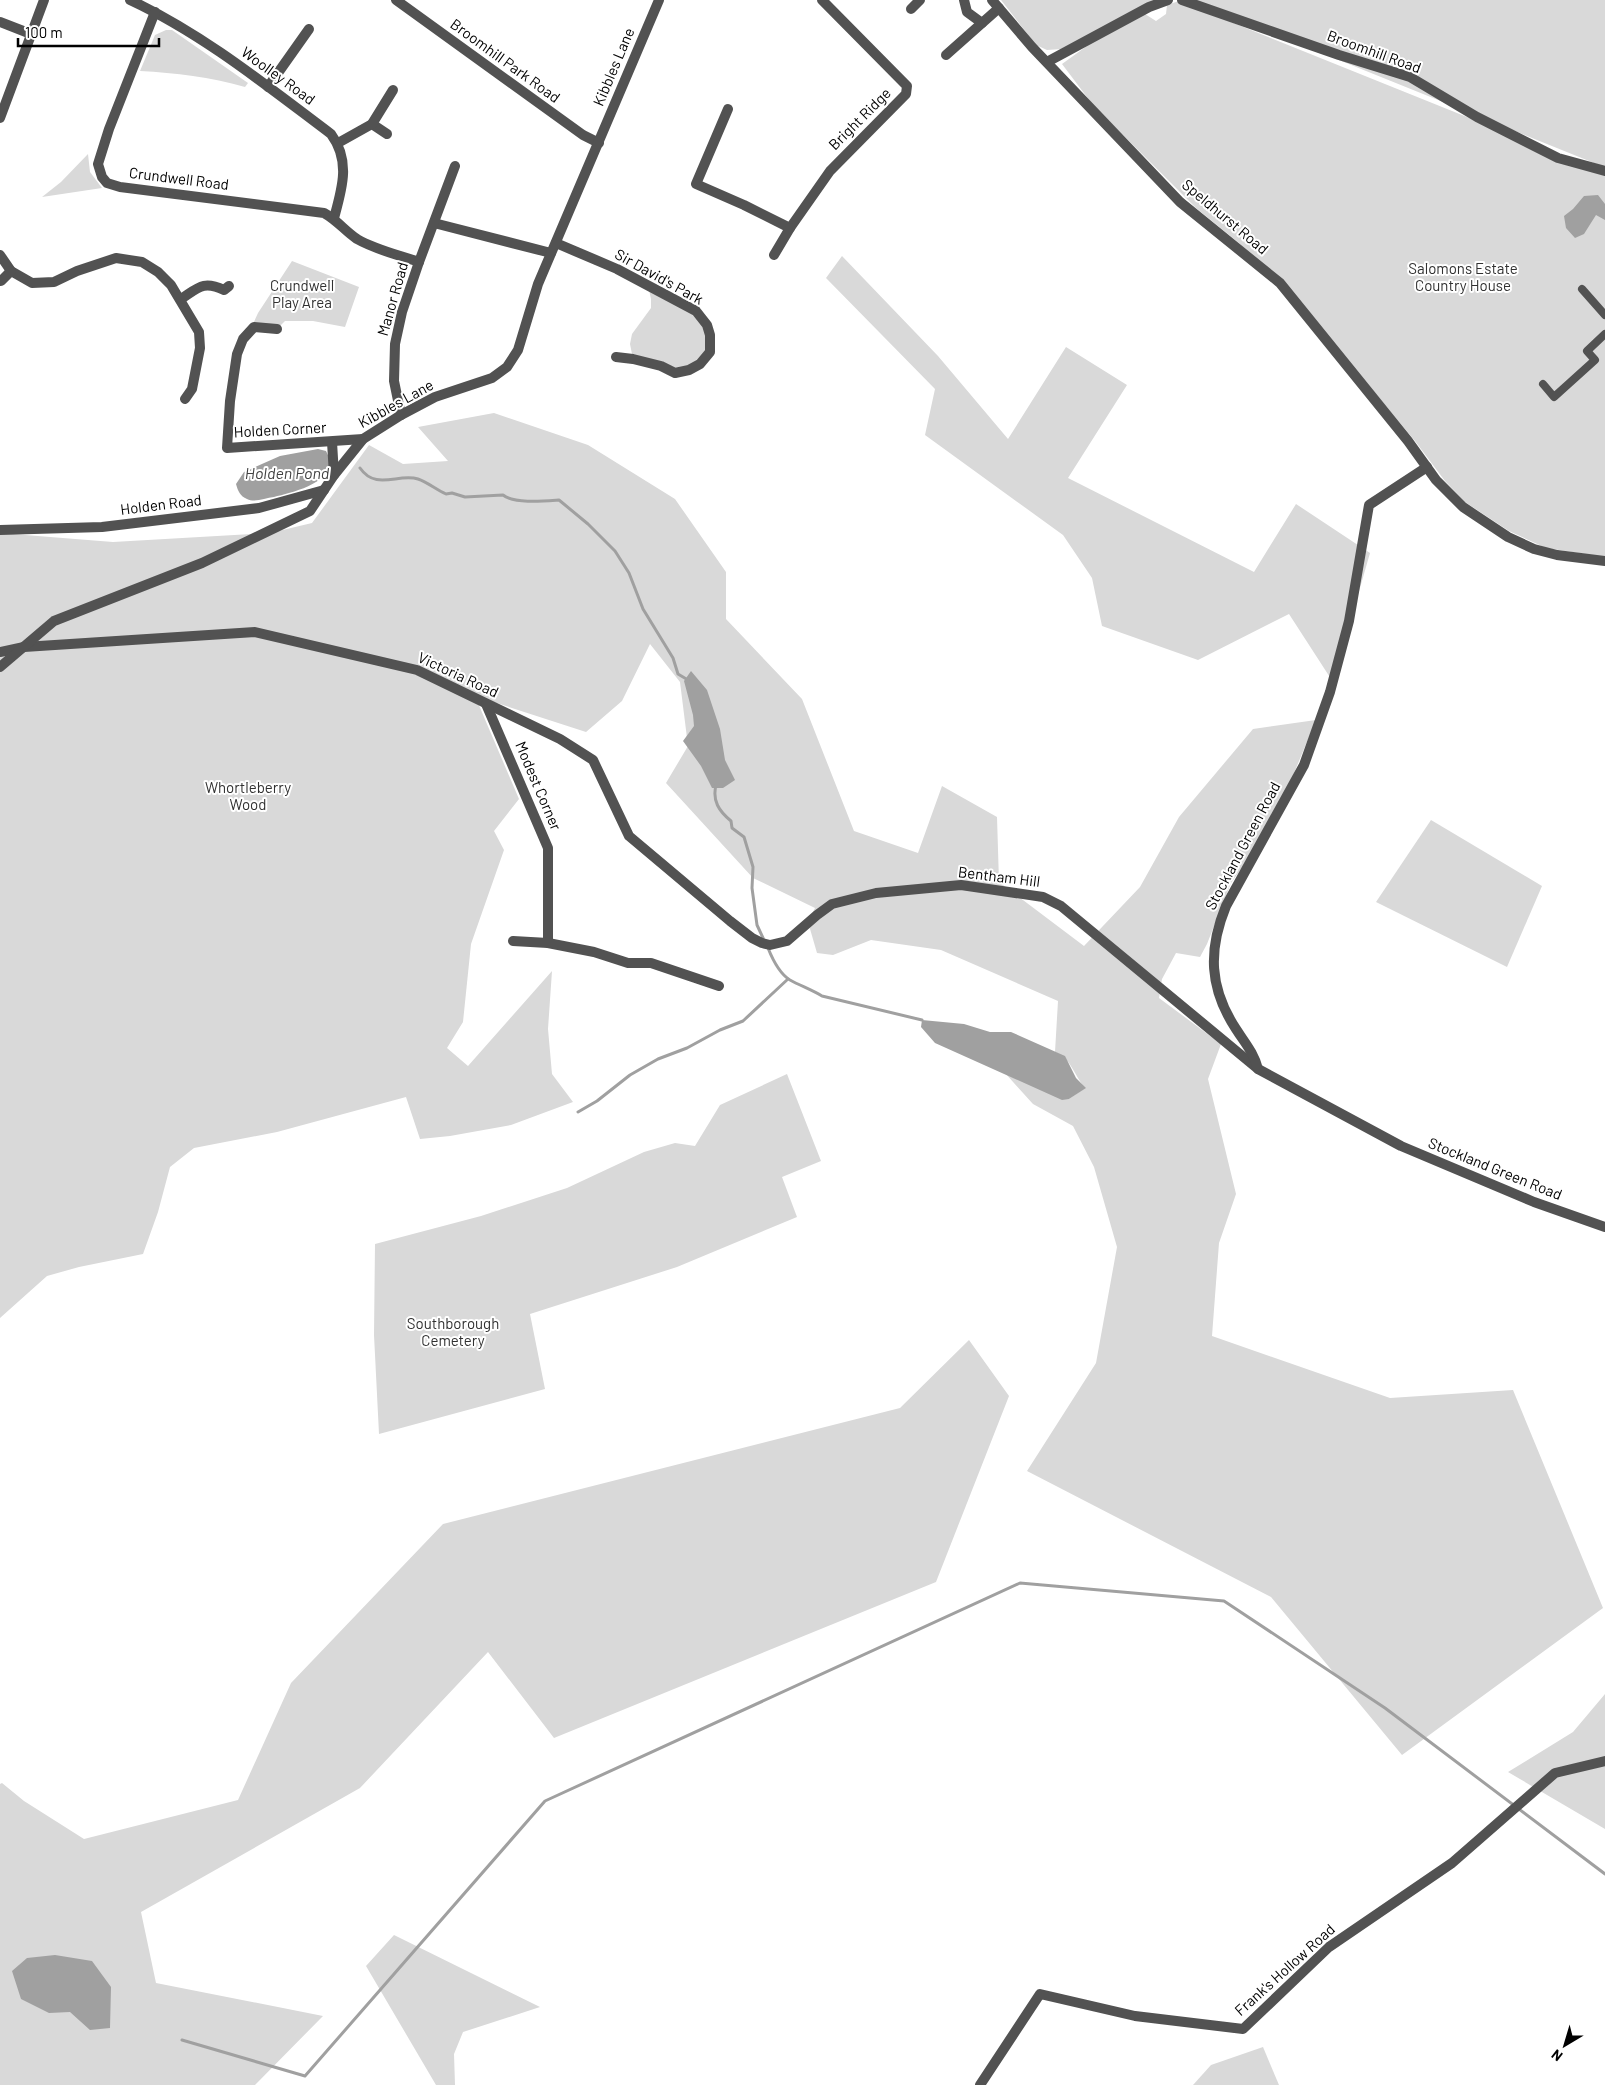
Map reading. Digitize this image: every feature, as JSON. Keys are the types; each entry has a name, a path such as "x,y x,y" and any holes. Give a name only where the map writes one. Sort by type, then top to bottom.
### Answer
{"street":[{"path":"0,118 44,0"},
{"name":"Woolley Road","path":"130,0 156,12 218,51 331,134 338,143"},
{"name":"Broomhill Park Road","path":"396,0 583,135 599,143"},
{"name":"Bright Ridge","path":"790,228 830,171 906,94 907,86 822,0"},
{"path":"911,9 920,0"},
{"path":"964,0 967,12 982,23"},
{"path":"1047,62 1149,7 1168,0"},
{"name":"Broomhill Road","path":"1182,0 1339,55 1410,77 1477,117 1558,158 1605,171"},
{"name":"Kibbles Lane","path":"0,667 54,621 202,563 310,511 334,475 362,439 435,397 492,378 507,367 518,350 538,284 599,143 655,1"},
{"path":"946,55 982,23 995,4"},
{"name":"Speldhurst Road","path":"995,4 1047,62 1180,202 1280,283 1328,341 1436,480 1463,507 1508,537 1534,549 1557,556 1605,561"},
{"name":"Crundwell Road","path":"156,12 109,129 98,164 102,178 106,183 120,187 316,211 334,218 350,234 368,244 419,262"},
{"path":"0,22 31,34"},
{"path":"268,87 309,29"},
{"path":"334,218 343,185 344,164 338,143 372,124 393,90"},
{"path":"728,109 696,184 790,228 774,254"},
{"path":"372,124 387,134"},
{"name":"Manor Road","path":"401,415 394,381 395,344 402,312 455,166"},
{"path":"434,223 551,253"},
{"name":"Sir David's Park","path":"556,243 617,268 696,311 707,325 710,335 710,352 700,364 689,370 675,372 661,366 616,357"},
{"path":"0,255 11,271 32,282 54,282 78,271 116,258 142,262 158,272 181,299 199,332 200,348 192,389 185,399"},
{"path":"1,281 11,271"},
{"path":"181,299 201,286 212,284 224,290 230,286"},
{"path":"1582,289 1602,311"},
{"name":"Holden Corner","path":"277,328 254,327 243,339 237,354 230,400 227,448 362,439"},
{"path":"1543,384 1554,397 1596,360 1587,350 1605,334"},
{"path":"332,442 334,475"},
{"name":"Stockland Green Road","path":"1427,467 1369,505 1349,621 1330,692 1304,765 1226,906 1217,928 1214,958 1218,990 1224,1007 1235,1028 1254,1056 1258,1069 1401,1146 1534,1202 1605,1227"},
{"name":"Holden Road","path":"0,530 102,527 259,508 324,490"},
{"name":"Victoria Road","path":"0,652 24,647 256,632 417,670 560,739 593,760 629,836 752,938"},
{"name":"Modest Corner","path":"486,704 548,848 548,943"},
{"name":"Bentham Hill","path":"752,938 762,943 778,944 794,937 817,915 832,904 876,893 961,885 1043,897 1061,906 1258,1069"},
{"path":"513,941 548,943 594,952 628,964 651,963 719,986"},
{"name":"Frank's Hollow Road","path":"980,2085 1040,1994 1135,2016 1243,2029 1329,1947 1452,1863 1555,1773 1605,1761"}],"green space":[{"path":"1001,0 1160,0 1061,49 1047,50 1036,45"},
{"name":"Salomons Estate Country House","path":"1190,0 1605,0 1605,557 1546,548 1509,531 1465,502 1445,481 1415,441 1366,382 1239,243 1196,208 1093,105 1062,64 1098,38 1145,14 1156,21 1166,14 1167,5 1179,1 1579,162 1604,167"},
{"path":"166,30 172,30 248,83 245,87 193,76 140,71 155,35"},
{"path":"88,154 90,172 102,188 42,197 61,182"},
{"path":"842,256 938,356 1008,439 1066,347 1127,385 1068,478 1254,572 1296,504 1370,553 1333,682 1289,614 1198,660 1102,626 1092,578 1063,535 925,435 935,389 826,278"},
{"name":"Crundwell Play Area","path":"292,261 359,287 345,327 313,321 285,321 277,329 253,324 258,313"},
{"path":"648,285 696,311 707,325 710,352 700,364 675,373 633,359 630,344 632,334 651,308"},
{"name":"Whortleberry Wood","path":"494,413 588,445 675,499 726,572 726,619 802,699 854,831 918,853 942,786 997,817 999,882 1084,946 1140,887 1179,817 1253,729 1316,720 1272,826 1231,883 1200,957 1176,953 1162,979 1159,998 1221,1044 1208,1079 1236,1194 1219,1243 1212,1336 1390,1398 1513,1390 1603,1608 1402,1755 1271,1597 1027,1471 1096,1363 1117,1247 1094,1167 1073,1126 1033,1104 1005,1073 1069,1099 1085,1088 1065,1058 1055,1052 1058,1001 941,950 871,940 833,955 817,953 808,922 815,908 753,878 666,783 688,746 680,682 650,644 622,701 586,732 475,696 519,799 494,831 504,850 471,944 463,1022 447,1048 468,1066 552,971 548,1029 552,1074 573,1102 511,1125 450,1136 420,1139 406,1097 277,1132 194,1148 170,1167 158,1212 143,1254 79,1267 47,1276 0,1318 0,533 113,542 270,533 312,523 369,445 403,464 448,461 418,427"},
{"path":"1431,820 1542,886 1507,967 1376,902"},
{"name":"Southborough Cemetery","path":"787,1074 821,1161 782,1177 797,1217 677,1267 530,1314 545,1389 379,1434 374,1335 375,1244 481,1216 567,1188 644,1152 675,1143 695,1146 720,1105"},
{"path":"969,1340 1009,1396 936,1582 554,1738 488,1652 360,1788 141,1912 156,1983 323,2016 255,2085 0,2085 0,1784 2,1783 24,1801 84,1839 238,1800 291,1683 443,1524 900,1408"},
{"path":"1605,1694 1605,1829 1508,1772 1573,1732"},
{"path":"394,1935 540,2007 463,2032 454,2054 455,2085 436,2085 366,1966"},
{"path":"1263,2047 1279,2085 1193,2085 1211,2065"}],"water":[{"path":"1598,195 1605,204 1605,220 1596,215 1584,234 1575,238 1566,228 1564,216 1584,196"},
{"name":"Holden Pond","path":"318,449 326,451 329,461 328,470 314,483 293,492 257,500 250,500 241,495 236,484 244,472 280,456"},
{"path":"691,671 707,690 720,729 725,760 735,780 723,788 712,788 701,766 683,741 694,726 684,681"},
{"path":"922,1020 964,1024 990,1032 1011,1032 1065,1056 1076,1078 1086,1088 1069,1099 1062,1100 935,1043 921,1027"},
{"path":"55,1955 92,1961 111,1987 110,2028 90,2030 70,2012 49,2013 21,1999 12,1971 27,1958"}],"waterway":[{"path":"360,468 373,479 418,479 446,494 452,493 465,497 503,495 514,500 530,501 559,500 588,524 615,551 629,573 643,609 673,658 678,674 688,680"},
{"path":"716,785 715,796 718,805 731,821 732,828 744,837 753,867 752,888 757,925 764,940"},
{"path":"768,948 777,966 786,977 822,996 922,1020"},
{"path":"578,1112 597,1101 630,1075 658,1059 687,1048 720,1030 743,1021 788,979"},
{"path":"182,2040 305,2076 545,1801 1020,1583 1224,1601 1385,1708 1605,1874"}]}
